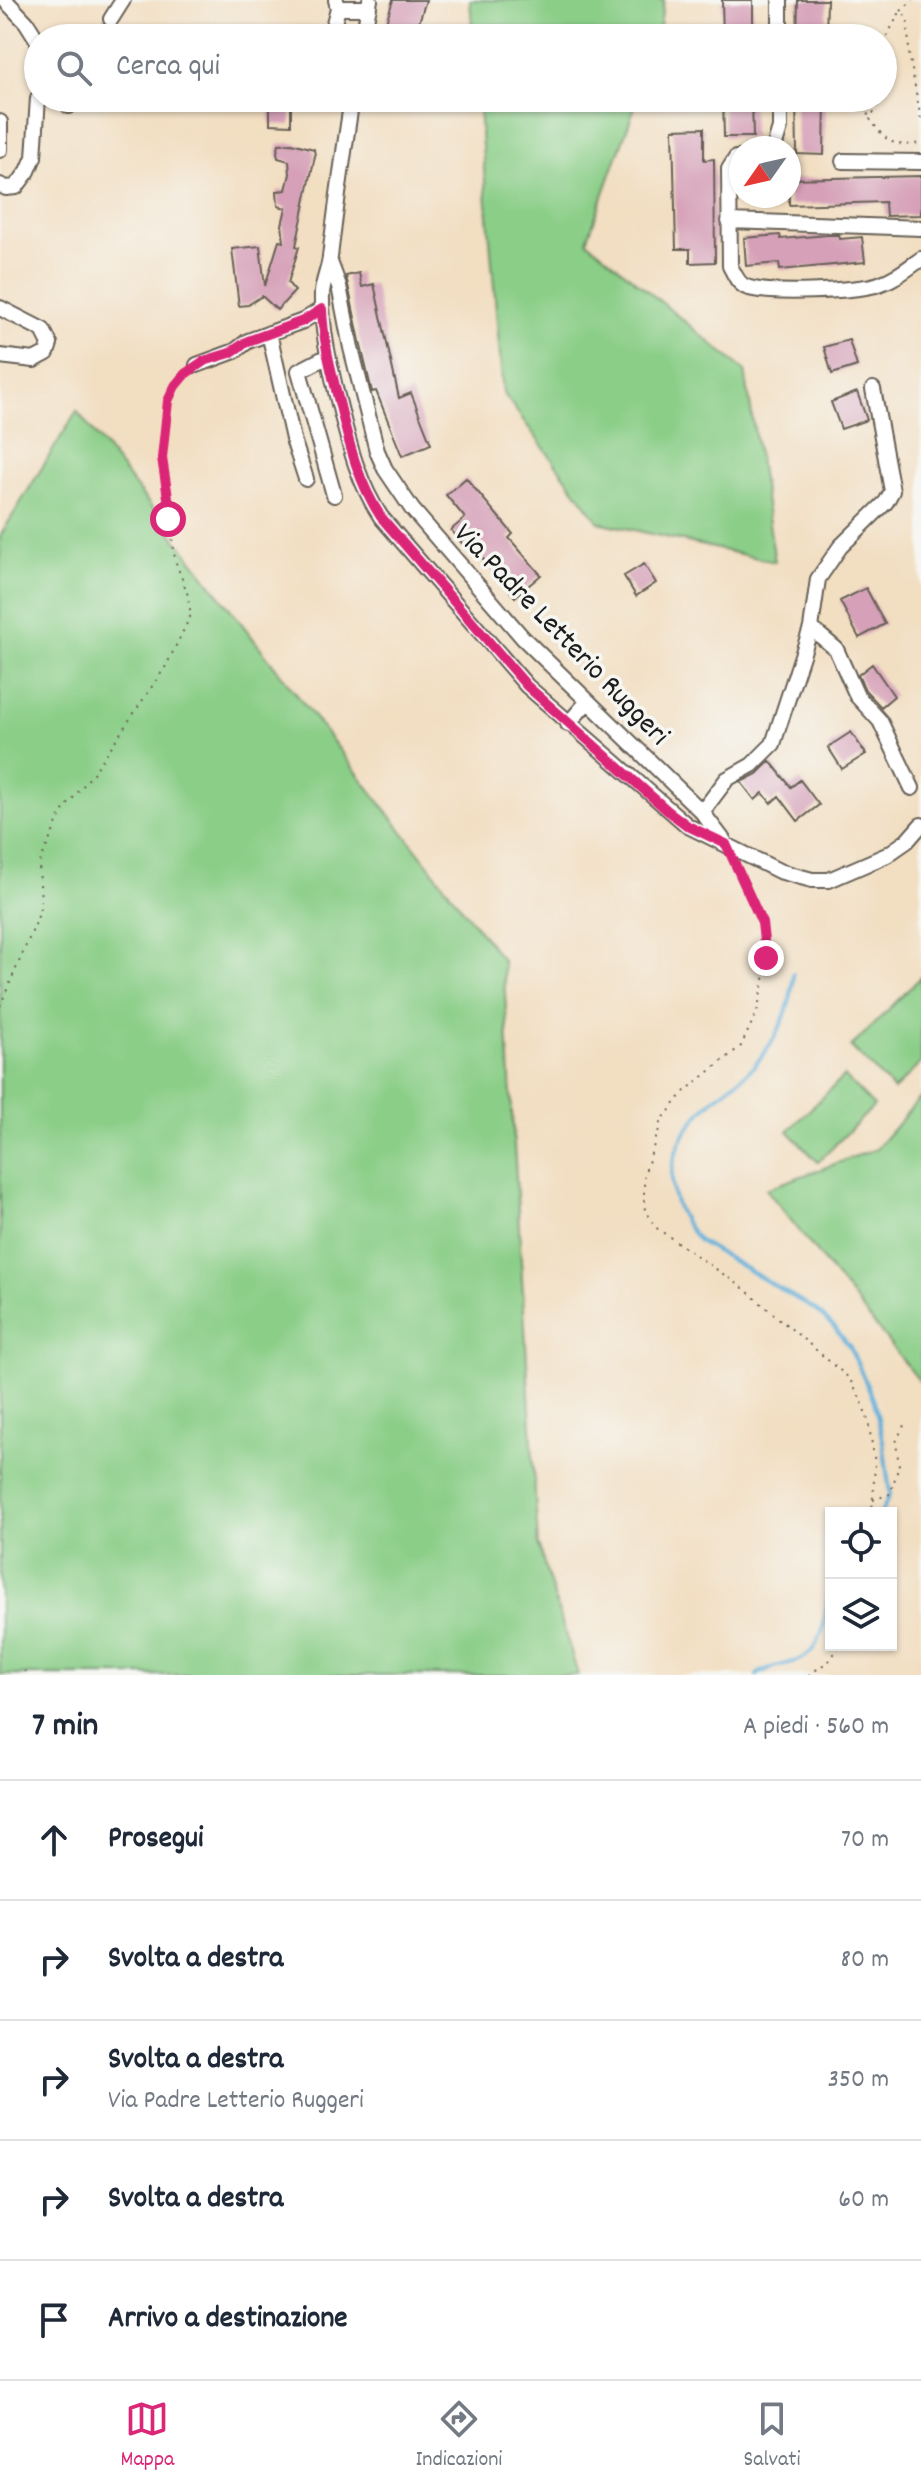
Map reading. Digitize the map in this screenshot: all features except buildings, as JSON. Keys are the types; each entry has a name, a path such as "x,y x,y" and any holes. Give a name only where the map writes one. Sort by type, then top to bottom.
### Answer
{"street":[{"path":"5,0 27,24"},
{"path":"111,19 123,0"},
{"path":"780,0 780,24"},
{"path":"333,24 337,4 370,4 366,24"},
{"path":"0,185 16,187 32,164 37,112"},
{"name":"Via Padre Letterio Ruggeri","path":"350,112 330,262 322,288 322,309 328,356 354,463 363,487 381,517 527,686 688,826 794,877 829,880 887,855 907,841 921,825"},
{"path":"778,136 780,112"},
{"path":"0,122 0,150"},
{"path":"843,161 921,162"},
{"path":"729,208 730,266 744,286 758,290 858,290 898,277 921,259"},
{"path":"729,221 921,228"},
{"name":"Via Padre Letterio Ruggeri","path":"330,262 339,286 377,451 385,469 412,509 523,638 702,812 726,844"},
{"path":"0,308 43,330 50,344 47,353 34,360 0,356"},
{"path":"197,365 230,353 248,341 303,321 322,309"},
{"path":"269,333 289,424 306,479"},
{"path":"328,356 299,371 334,495"},
{"path":"702,812 727,779 752,765 773,744 811,628 818,579 840,547 886,502 892,491 873,389"},
{"path":"419,563 441,544"},
{"path":"811,628 836,649 857,696 880,721 912,788"},
{"path":"568,724 588,701"}],"path":[{"path":"893,24 900,12 913,0"},
{"path":"900,12 908,24 909,53 921,120"},
{"path":"868,112 885,140 908,145 921,143"},
{"path":"870,119 874,112"},
{"path":"0,1006 37,920 41,903 39,864 62,812 89,779 166,666 191,615 187,592 175,560 162,458 171,394 185,374 197,365"},
{"path":"726,844 762,923 766,958 761,996 741,1046 685,1091 662,1120 644,1175 644,1207 650,1221 661,1233 742,1287 849,1378 868,1420 875,1463 872,1507"},
{"path":"872,1500 890,1494 899,1466 896,1442 906,1421"},
{"path":"809,1675 830,1660 836,1651"},
{"path":"25,1670 27,1675"}],"green space":[{"path":"470,0 664,0 660,24 472,24"},
{"path":"479,112 633,112 587,241 745,371 775,562 599,522 503,393"},
{"path":"77,411 503,961 538,1544 578,1675 0,1675 0,536"},
{"path":"921,977 921,1063 894,1090 851,1047"},
{"path":"844,1076 874,1106 818,1162 788,1131"},
{"path":"921,1097 921,1383 766,1189 876,1149"}],"waterway":[{"path":"793,974 786,1012 769,1046 748,1072 711,1102 684,1135 676,1152 672,1187 677,1205 699,1241 814,1309 850,1347 874,1401 883,1441 890,1494 884,1507"},
{"path":"757,1675 809,1654 816,1646 825,1619"}],"tunnel":[{"path":"108,24 111,19"}],"route":[{"path":"168,519 169,497 162,458 168,401 175,386 185,374 204,361 235,351 248,341 290,327 322,309 324,337 354,463 363,487 381,517 527,686 668,811 688,826 726,844 762,923 766,958"}]}
